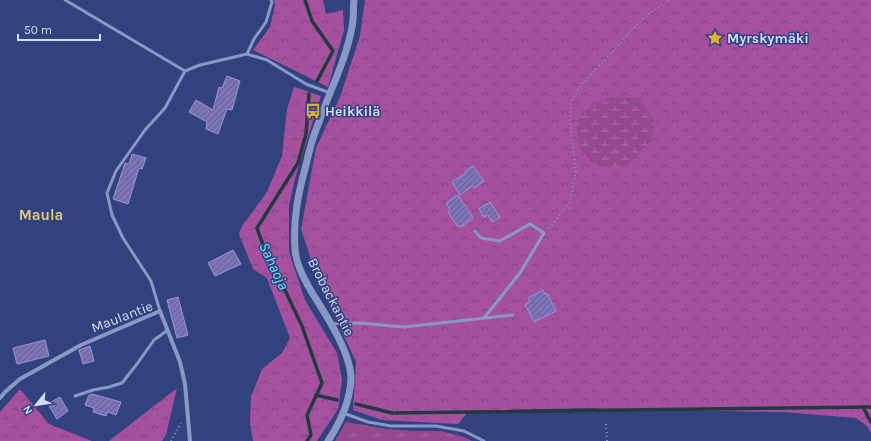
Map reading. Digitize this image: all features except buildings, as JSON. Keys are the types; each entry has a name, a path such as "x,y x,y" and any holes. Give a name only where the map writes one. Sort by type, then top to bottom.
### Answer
{"street":[{"name":"Brobackantie","path":"328,441 343,413 349,395 351,378 347,356 331,324 302,274 295,251 294,226 298,194 311,145 344,57 352,27 354,0"},
{"name":"Maulantie","path":"0,398 20,380 81,345 160,311 180,362 185,384 190,441"}],"lane":[{"path":"65,0 185,71"},
{"path":"247,54 254,38 266,22 272,0"},
{"path":"160,311 151,281 123,238 112,215 107,193 116,171 145,130 165,108 185,71 200,65 247,54 267,60 306,84 330,93"},
{"path":"475,231 481,238 500,242 530,224 544,234 520,273 484,318"},
{"path":"331,324 360,323 404,327 513,315"},
{"path":"75,396 122,383 154,340 168,330"},
{"path":"343,413 368,422 391,426 436,426 464,431 484,441"}],"path":[{"path":"544,234 570,202 576,172 570,113 572,100 579,88 644,17 670,0"},
{"path":"171,441 187,410"},
{"path":"606,424 607,441"}],"green space":[{"path":"274,0 323,0 326,14 343,10 344,30 328,87 253,50 270,27 275,5"},
{"path":"365,0 871,0 871,433 867,426 856,418 783,412 593,408 469,411 458,424 382,420 353,410 356,362 318,280 301,229 316,148 340,97 360,36"},
{"path":"294,87 321,96 296,175 289,205 289,252 305,300 337,353 342,380 338,409 317,441 253,441 250,423 251,397 262,369 282,353 290,338 267,278 253,269 239,234 242,226 267,192 282,156 287,109"},
{"path":"610,97 640,98 655,122 651,141 627,166 597,167 582,155 576,126 582,112"},
{"path":"177,388 166,435 162,441 109,441"},
{"path":"20,389 49,424 92,441 0,441 0,412"},
{"path":"346,422 387,429 441,431 464,437 472,441 335,441"}],"waterway":[{"name":"Sahaoja","path":"305,0 312,21 333,51 317,81"},
{"name":"Sahaoja","path":"307,441 311,435 307,415 322,383 302,326 262,242 257,228 298,163 306,134 309,94"},
{"path":"316,395 337,400"},
{"path":"356,404 392,413 871,407"},
{"path":"863,407 871,422"}],"place":[{"name":"Myrskymäki","path":"715,38"},
{"name":"Heikkilä","path":"313,111"}],"district":[{"name":"Maula","path":"41,215"}]}
